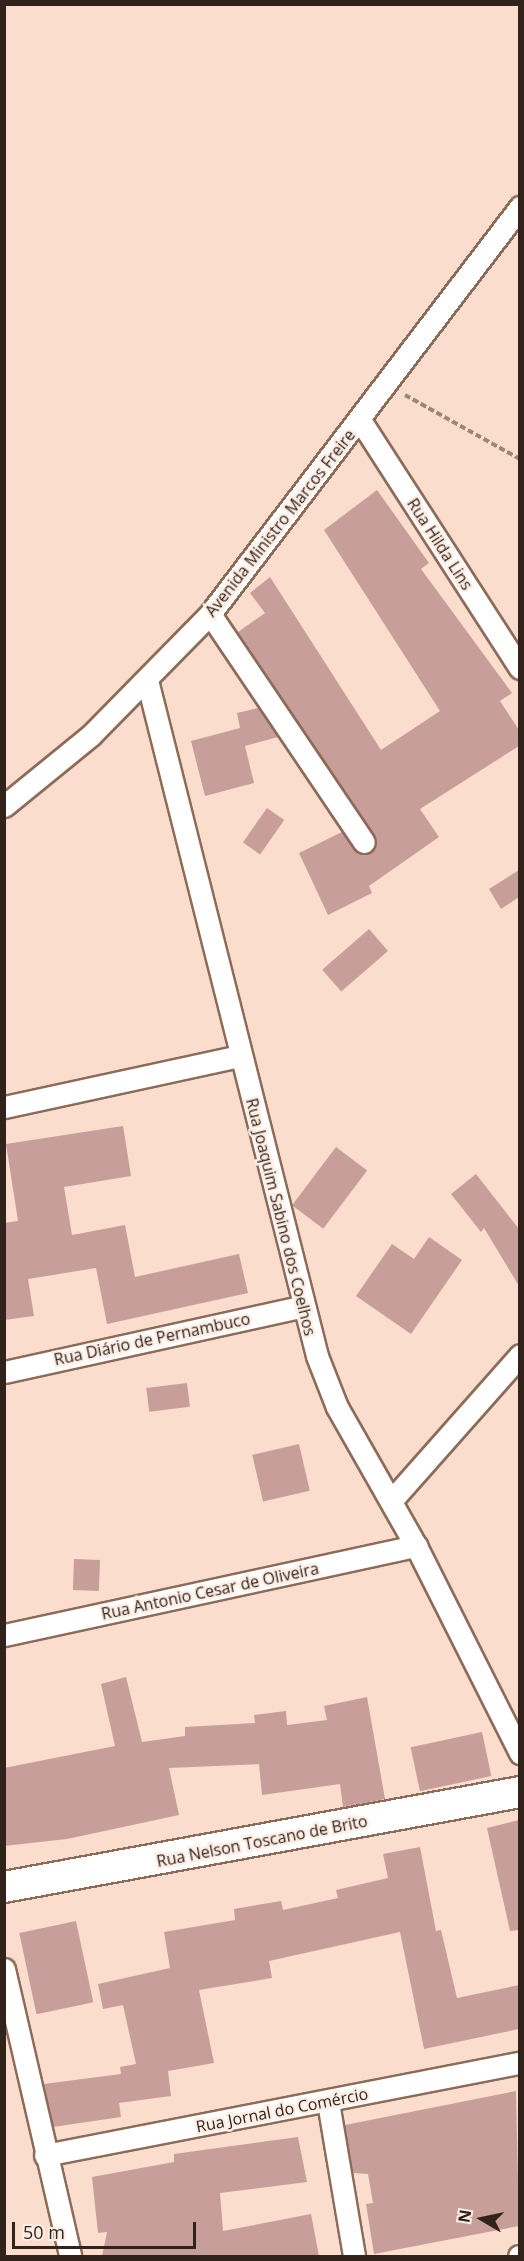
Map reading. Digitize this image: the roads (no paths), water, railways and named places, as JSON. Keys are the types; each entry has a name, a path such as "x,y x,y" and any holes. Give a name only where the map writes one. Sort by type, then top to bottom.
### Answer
{"main road":[{"name":"Rua Nelson Toscano de Brito","path":"4,1887 519,1792"}],"street":[{"name":"Avenida Ministro Marcos Freire","path":"4,806 91,735 210,614 360,420 519,207"},
{"name":"Rua Hilda Lins","path":"360,420 519,668"},
{"path":"210,614 364,842"},
{"name":"Rua Joaquim Sabino dos Coelhos","path":"147,680 300,1307 334,1399 416,1546 519,1753"},
{"path":"4,1107 240,1056"},
{"name":"Rua Diário de Pernambuco","path":"4,1372 300,1307"},
{"path":"391,1501 519,1354"},
{"name":"Rua Antonio Cesar de Oliveira","path":"4,1635 416,1546"},
{"path":"4,1969 70,2256"},
{"name":"Rua Jornal do Comércio","path":"45,2155 328,2102 519,2063"},
{"path":"328,2102 354,2256"}]}
